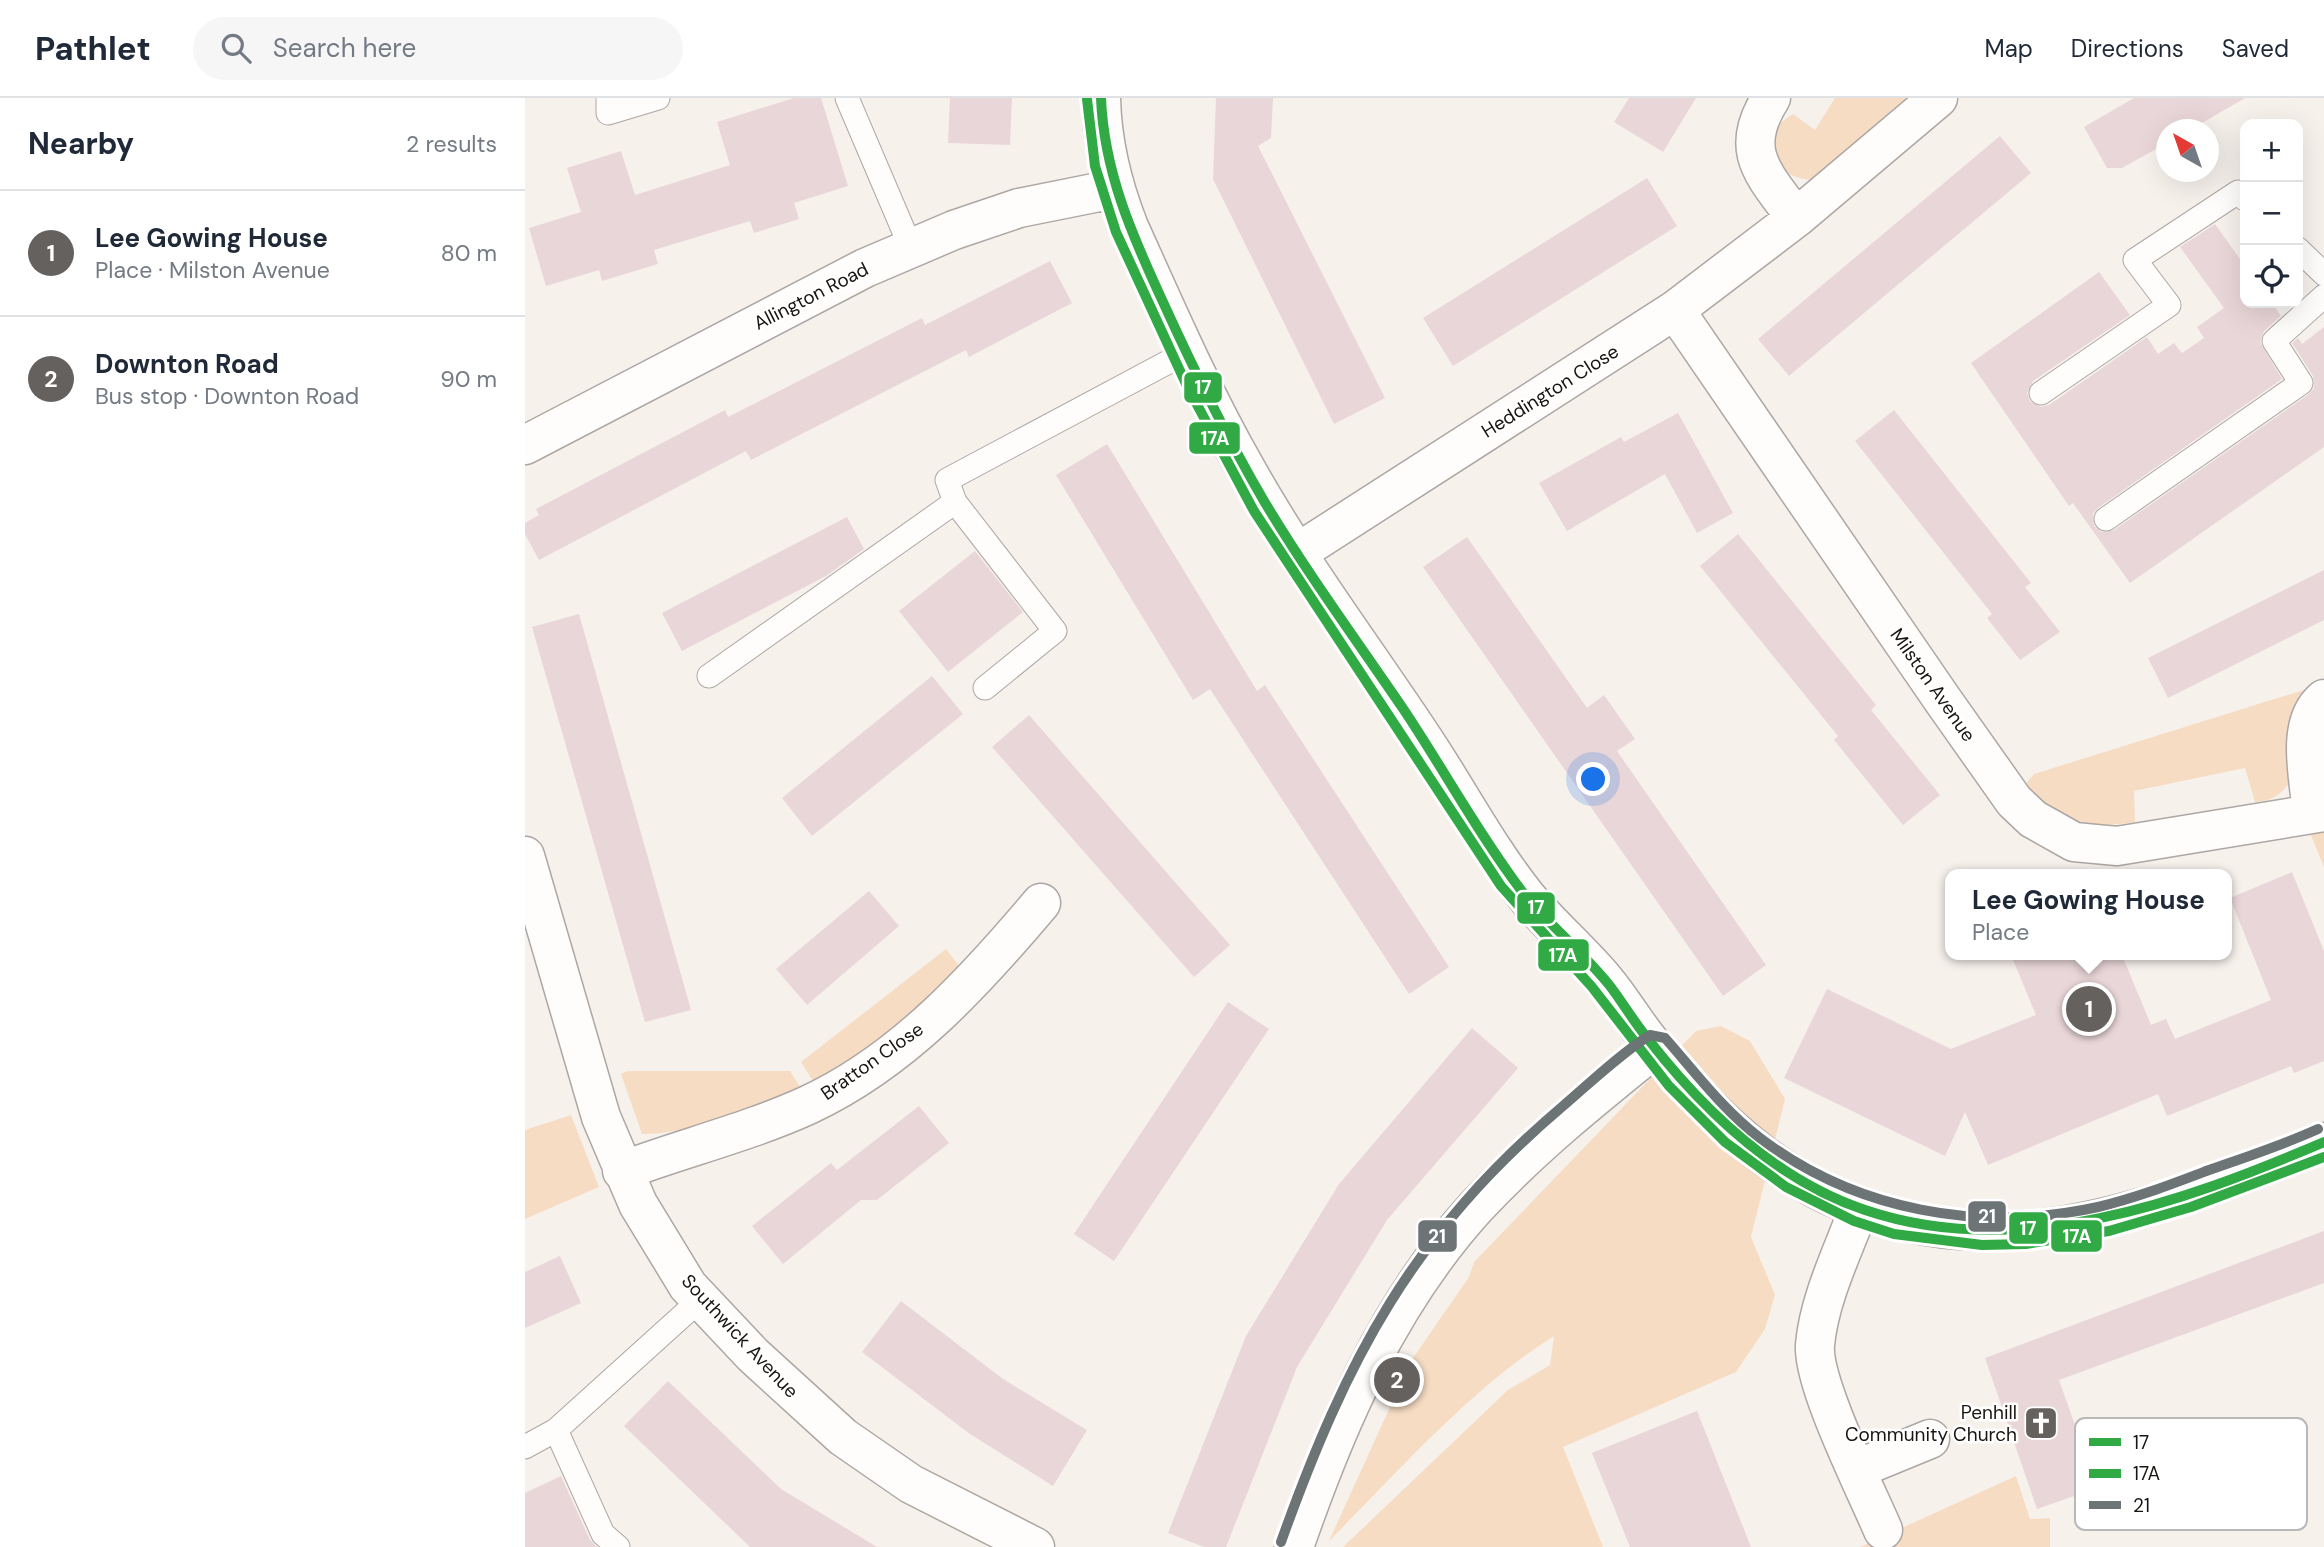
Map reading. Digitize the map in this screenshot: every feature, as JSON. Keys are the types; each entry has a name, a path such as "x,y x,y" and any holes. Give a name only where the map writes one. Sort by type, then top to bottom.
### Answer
{"street":[{"path":"1101,98 1105,153 1114,189 1187,352 1245,468 1297,553 1432,752 1514,880 1613,990 1655,1048 1709,1110 1751,1148 1818,1190 1859,1208 1933,1227 2029,1231 2082,1225 2157,1204 2324,1142"},
{"path":"1771,98 1758,123 1753,147 1761,168 1796,218"},
{"name":"Heddington Close","path":"1297,553 1675,310 1796,218 1938,98"},
{"name":"Allington Road","path":"525,445 865,268 911,248 1019,208 1114,189"},
{"name":"Milston Avenue","path":"1675,310 1942,699 2014,801 2033,819 2074,842 2117,845 2318,813 2306,737 2317,704 2324,699"},
{"name":"Southwick Avenue","path":"525,856 601,1117 622,1171 654,1232 701,1299 753,1355 843,1437 911,1484 1035,1547"},
{"name":"Bratton Close","path":"622,1171 809,1104 858,1076 909,1038 973,984 1041,903"},
{"path":"1294,1547 1346,1410 1387,1333 1432,1263 1475,1209 1535,1147 1655,1048"},
{"path":"1859,1208 1824,1306 1815,1347 1820,1381 1883,1530"},
{"path":"1857,1469 1930,1438"}],"lane":[{"path":"608,98 608,113 658,98"},
{"path":"847,98 911,248"},
{"path":"2041,393 2169,305 2135,260 2238,192 2240,194"},
{"path":"2303,254 2324,274"},
{"path":"2106,519 2301,383 2274,341 2324,296"},
{"path":"985,688 1055,631 955,502 947,480 1187,352"},
{"path":"709,676 955,502"},
{"path":"525,1447 557,1430 701,1299"},
{"path":"557,1430 603,1534 618,1547"}],"shaded area":[{"path":"1835,98 1909,98 1812,180 1790,174 1778,163 1775,155 1774,136 1777,125 1793,114 1815,130"},
{"path":"2310,688 2299,759 2285,789 2272,798 2255,802 2245,768 2134,791 2135,822 2101,825 2074,820 2062,814 2025,785 2034,774"},
{"path":"2324,831 2324,867 2310,833"},
{"path":"946,949 960,967 944,984 873,1044 813,1081 801,1062"},
{"path":"1721,1026 1750,1041 1785,1099 1751,1237 1775,1295 1765,1329 1736,1372 1563,1447 1603,1547 1343,1547 1508,1390 1550,1365 1554,1336 1523,1357 1464,1406 1329,1541 1411,1361 1469,1277 1474,1262 1696,1031"},
{"path":"628,1071 790,1071 802,1090 704,1124 663,1133 642,1134 621,1074"},
{"path":"571,1115 599,1187 525,1219 525,1130"},
{"path":"2016,1476 2030,1519 2050,1518 2050,1547 1860,1547"}],"building":[{"path":"794,98 821,98 848,186 794,203 799,219 754,233 750,221 654,250 658,264 602,281 599,270 546,286 529,228 581,212 567,168 621,151 635,195 730,165 717,122"},
{"path":"950,98 1012,98 1010,145 948,143"},
{"path":"1216,98 1273,98 1271,138 1258,146 1385,398 1334,424 1213,179"},
{"path":"1629,98 1696,98 1663,152 1614,122"},
{"path":"2134,98 2245,98 2209,119 2156,119 2156,149 2122,168 2107,168 2084,127"},
{"path":"2000,136 2031,173 1789,376 1758,339"},
{"path":"1647,178 1677,226 1453,366 1423,318"},
{"path":"2215,224 2240,259 2240,308 2275,308 2281,316 2264,331 2260,342 2282,379 2098,508 2093,514 2094,526 2101,532 2114,530 2309,394 2314,388 2313,376 2292,343 2298,338 2302,344 2324,327 2324,447 2130,583 2073,503 2069,506 1971,363 2099,272 2130,315 2033,381 2027,393 2030,401 2041,407 2049,405 2147,337 2158,354 2174,343 2182,353 2204,338 2197,327 2224,308 2180,247"},
{"path":"1050,261 1072,303 969,357 966,350 751,460 746,451 539,560 525,534 525,523 539,515 536,509 725,410 728,417 922,318 925,325"},
{"path":"1894,410 2031,583 2025,587 2060,632 2020,660 1987,618 1992,614 1855,441"},
{"path":"1678,413 1733,513 1697,533 1665,474 1567,531 1539,483 1621,437 1624,442"},
{"path":"1107,444 1257,691 1265,685 1449,967 1409,994 1210,689 1193,700 1056,475"},
{"path":"847,517 864,549 826,576 682,651 662,613"},
{"path":"1738,534 1876,705 1871,710 1940,795 1903,825 1834,740 1838,736 1700,566"},
{"path":"1467,537 1587,708 1604,695 1635,739 1617,751 1766,965 1723,996 1423,567"},
{"path":"975,551 1023,612 948,672 899,611"},
{"path":"2324,570 2324,620 2168,698 2148,658"},
{"path":"579,614 691,1010 645,1022 532,627"},
{"path":"932,676 963,714 812,836 782,798"},
{"path":"1029,715 1230,945 1194,977 992,747"},
{"path":"2292,872 2324,951 2324,1061 2294,1073 2291,1066 2167,1116 2158,1094 1988,1165 1965,1112 1945,1156 1784,1078 1827,989 1951,1049 2036,1015 2013,960 2124,960 2151,1025 2166,1019 2175,1039 2271,1000 2232,897"},
{"path":"869,891 899,926 807,1005 776,969"},
{"path":"1228,1002 1269,1029 1114,1261 1074,1234"},
{"path":"1472,1028 1518,1068 1387,1220 1297,1367 1226,1547 1204,1547 1168,1533 1246,1336 1339,1184"},
{"path":"919,1106 949,1143 877,1200 861,1200 783,1264 752,1226 831,1163 837,1170"},
{"path":"2324,1231 2324,1283 2059,1380 2075,1425 2075,1496 2037,1509 1985,1358"},
{"path":"560,1256 581,1303 525,1328 525,1272"},
{"path":"901,1301 1003,1379 1087,1430 1053,1486 970,1434 862,1352"},
{"path":"668,1381 781,1489 877,1547 750,1547 624,1426"},
{"path":"1697,1411 1751,1547 1630,1547 1592,1453"},
{"path":"561,1476 590,1540 597,1547 525,1547 525,1493"}],"transit line":[{"name":"17","path":"1101,98 1103,125 1114,177 1121,203 1141,252 1211,403 1280,528 1404,710 1521,890 1600,974 1643,1033 1693,1092 1744,1140 1801,1181 1865,1210 1923,1225 1982,1230 2040,1227 2099,1218 2157,1204 2214,1186 2324,1142"},
{"name":"17A","path":"1087,99 1095,166 1116,232 1187,386 1254,511 1501,886 1592,987 1669,1086 1725,1142 1786,1187 1854,1221 1894,1234 1982,1245 2026,1244 2109,1231 2191,1207 2324,1157"},
{"name":"21","path":"1281,1542 1332,1414 1359,1357 1424,1252 1464,1203 1510,1154 1605,1069 1650,1035 1665,1038 1734,1115 1760,1138 1797,1163 1878,1199 1921,1210 1965,1216 2009,1217 2098,1207 2154,1190 2318,1129"}],"place":[{"name":"Lee Gowing House","path":"2089,1009"},
{"name":"Downton Road","path":"1397,1380"},
{"name":"Penhill Community Church","path":"2041,1423"}]}
